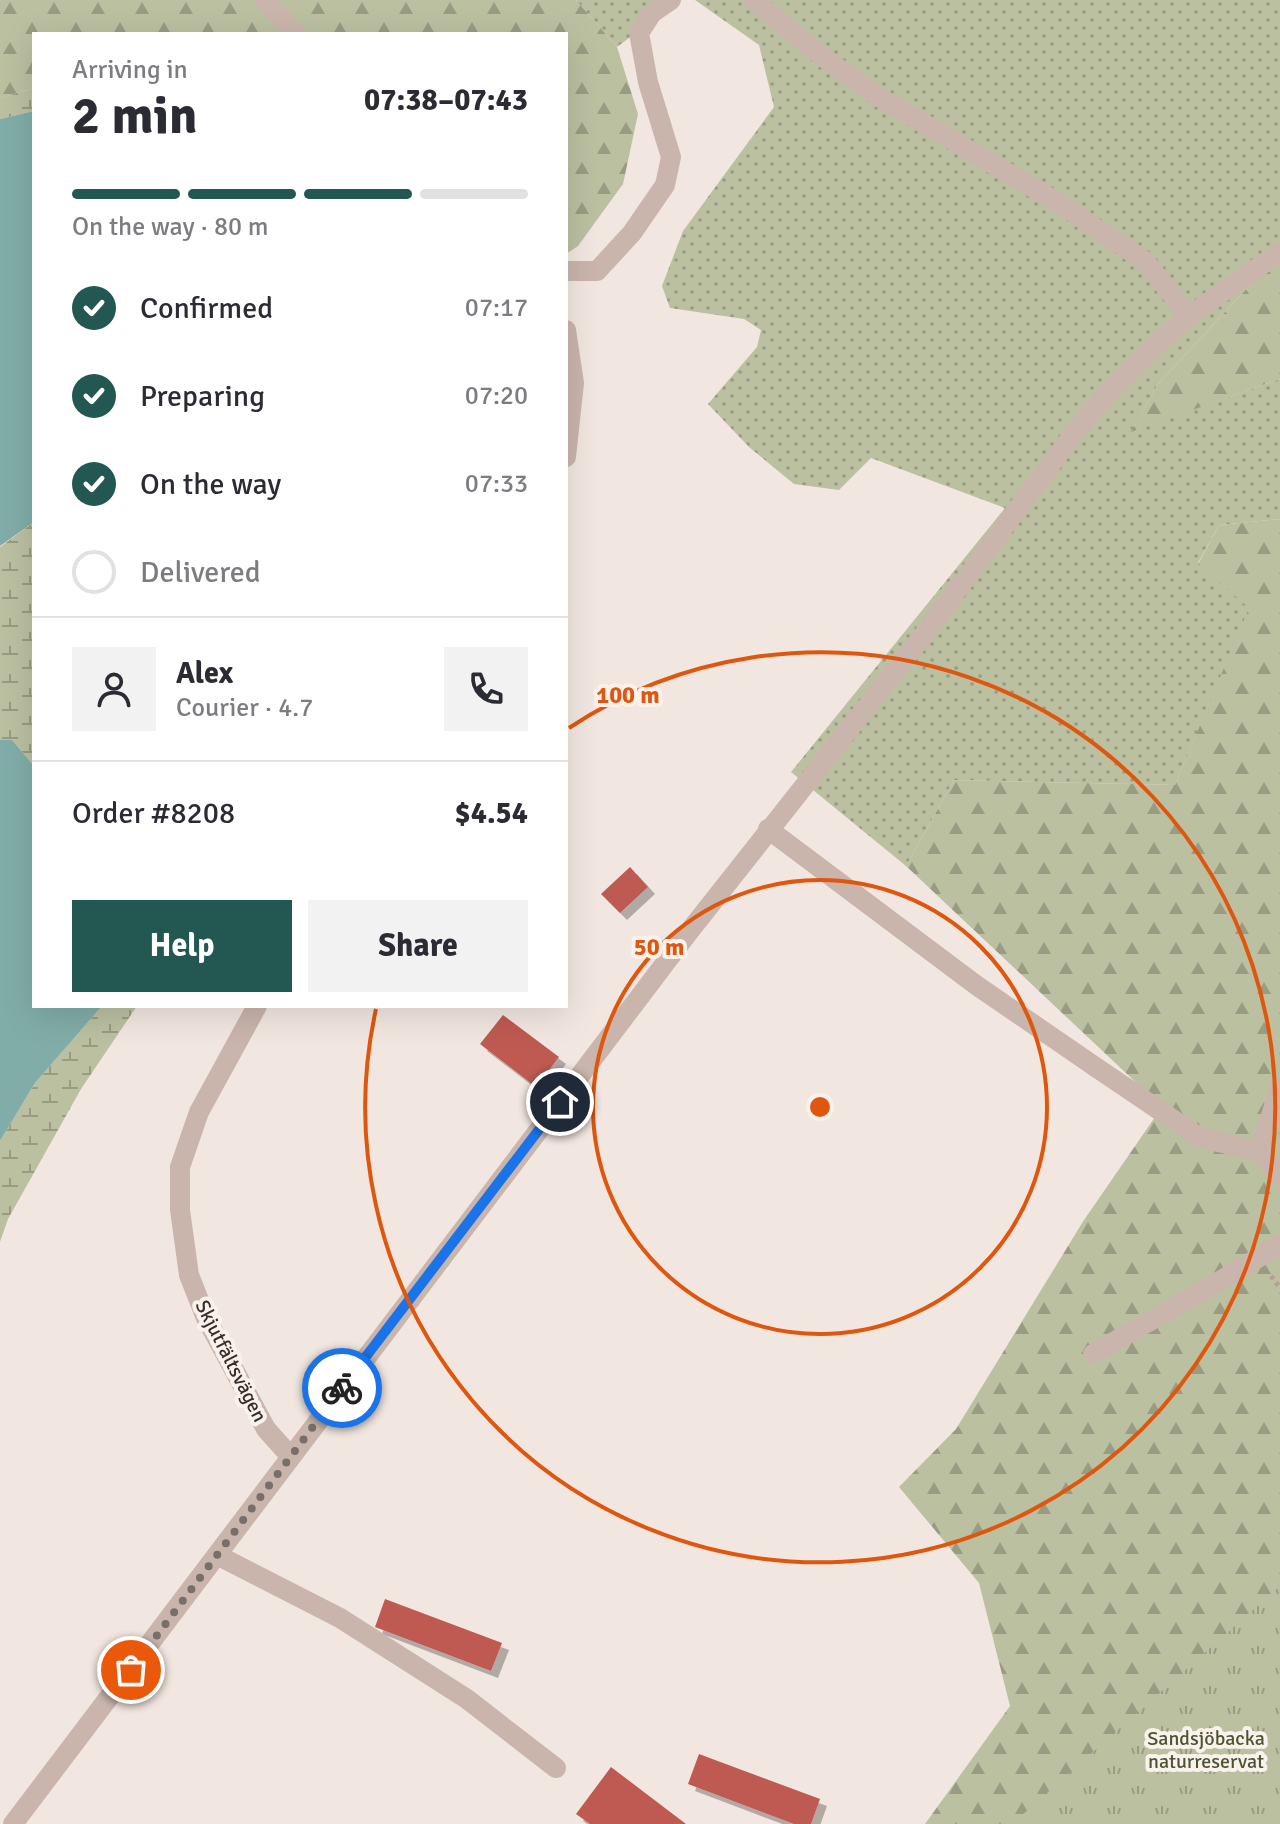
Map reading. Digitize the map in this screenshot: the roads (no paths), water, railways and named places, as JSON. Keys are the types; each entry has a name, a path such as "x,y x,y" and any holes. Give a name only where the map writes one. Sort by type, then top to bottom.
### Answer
{"street":[{"path":"264,0 295,32"},
{"path":"568,271 597,271 632,233 665,185 671,157 648,82 639,33 652,13 671,0"},
{"path":"754,0 820,55 877,96 1054,200 1145,261 1189,316"},
{"path":"13,1824 768,829 922,637 1072,436 1106,395 1189,316 1280,252"},
{"path":"568,343 574,383 568,438"},
{"path":"768,829 976,985 1199,1137 1259,1152 1280,1176"},
{"name":"Skjutfältsvägen","path":"256,1008 199,1112 180,1167 180,1210 189,1275 206,1318 266,1429 291,1457"},
{"path":"1259,1152 1280,1088"},
{"path":"1093,1354 1171,1307 1228,1278 1280,1244"},
{"path":"217,1555 340,1618 467,1699 556,1768"}],"water":[{"path":"32,111 32,523 0,546 0,119"},
{"path":"0,740 12,740 32,764 32,1008 100,1008 35,1083 0,1141"}],"park label":[{"name":"Sandsjöbacka naturreservat","path":"1206,1750"}]}
